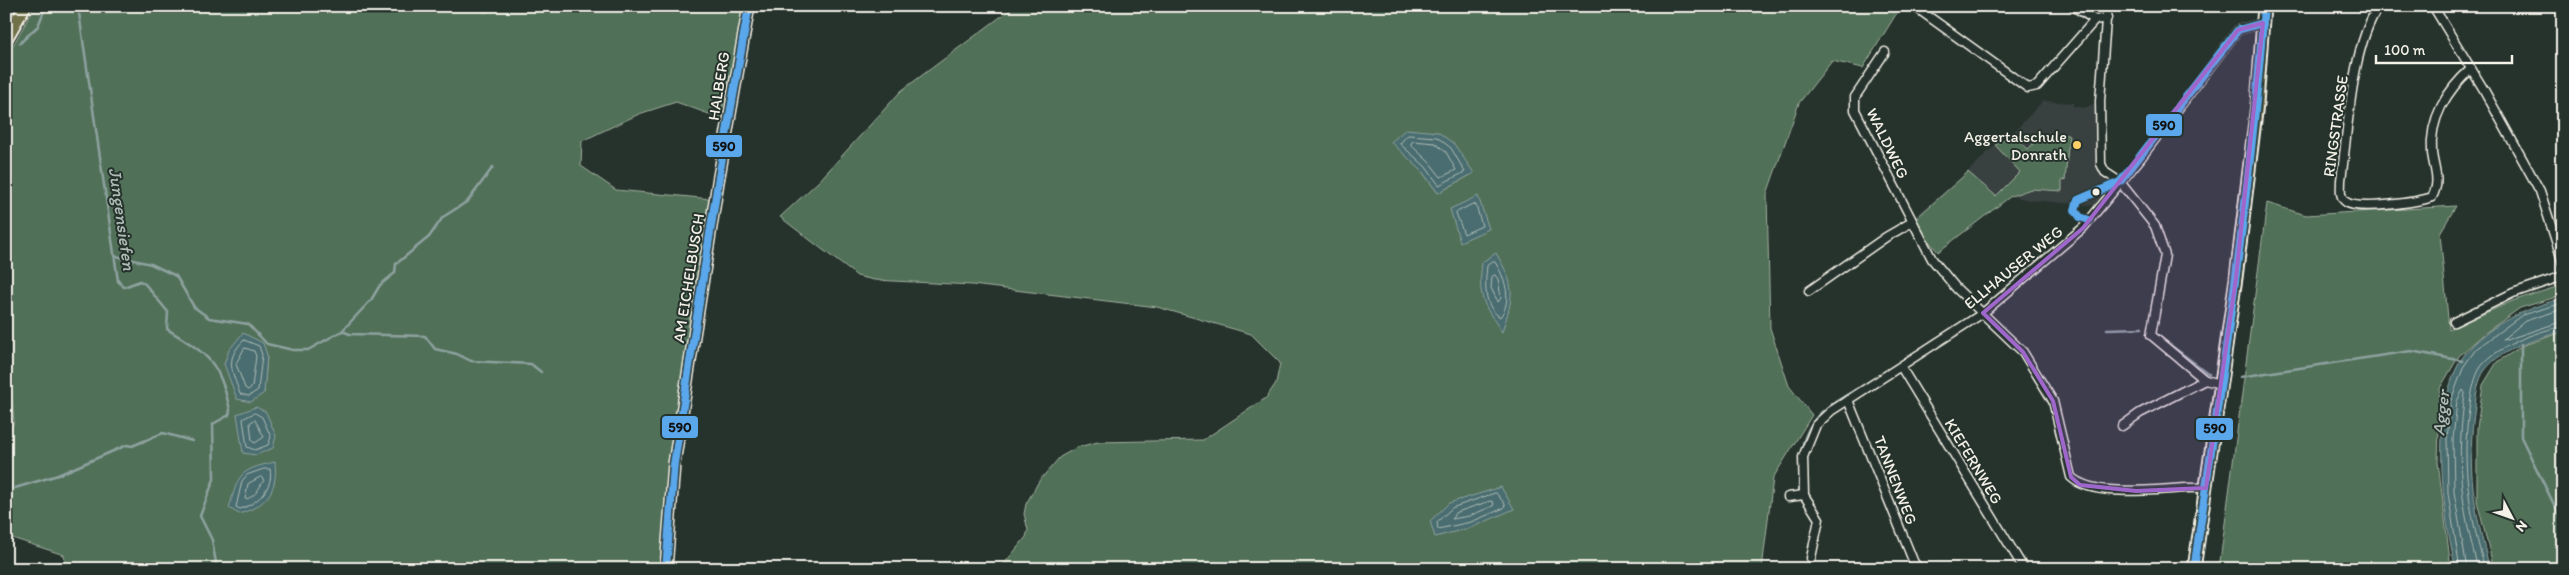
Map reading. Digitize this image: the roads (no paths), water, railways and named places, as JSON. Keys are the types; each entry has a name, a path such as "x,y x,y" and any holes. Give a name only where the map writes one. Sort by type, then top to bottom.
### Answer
{"main road":[{"path":"6,39 25,6"},
{"path":"2194,569 2221,384 2256,113 2264,6"}],"street":[{"name":"HALBERG","path":"715,201 738,55 749,6"},
{"path":"1914,6 2028,88 2037,86 2095,20 2107,18"},
{"path":"2073,6 2095,20"},
{"path":"2107,6 2100,101 2101,164 2106,172 2120,182 2155,226 2165,255 2151,335 2205,380 2221,384"},
{"name":"RINGSTRASSE","path":"2379,6 2370,19 2359,51 2341,180 2340,195 2346,202 2356,206 2419,201 2432,197 2438,187 2432,151 2435,122 2444,99 2454,84 2471,69"},
{"path":"2433,6 2540,191 2563,263"},
{"name":"ELLHAUSER WEG","path":"1804,495 1803,457 1816,425 1831,411 1982,313 2083,228 2140,159 2238,30 2263,23"},
{"name":"WALDWEG","path":"1885,52 1855,97 1855,110 1932,259 1956,288 2023,352 2053,402 2071,477 2080,485 2136,491 2206,488"},
{"name":"AM EICHELBUSCH","path":"666,569 674,464 715,201"},
{"path":"1809,291 1886,237 1912,222"},
{"path":"2454,322 2513,293 2563,276"},
{"name":"KIEFERNWEG","path":"1901,367 2024,569"},
{"path":"2122,426 2140,413 2205,380"},
{"name":"TANNENWEG","path":"1848,400 1914,563 1920,569"},
{"path":"1788,496 1804,495 1819,519 1811,558"}],"water":[{"path":"1406,129 1438,132 1454,144 1474,173 1438,193 1421,170 1391,142"},
{"path":"1478,196 1489,229 1460,242 1450,209"},
{"path":"1496,253 1507,274 1511,291 1511,300 1502,332 1486,306 1481,292 1482,262"},
{"path":"2563,298 2563,331 2531,341 2501,355 2485,370 2481,378 2477,392 2471,449 2476,508 2490,569 2456,569 2446,516 2442,452 2443,420 2449,391 2458,365 2473,345 2504,321 2526,310"},
{"path":"243,333 263,343 267,355 264,393 251,402 237,399 224,364 229,350"},
{"path":"256,407 266,412 276,436 273,448 256,455 243,453 237,414"},
{"path":"275,462 275,481 269,496 257,506 239,514 229,508 235,488 242,475 254,468"},
{"path":"1501,487 1514,509 1473,527 1435,537 1430,521 1449,503"}],"waterway":[{"path":"20,43 38,26 46,6"},
{"name":"Jungensiefen","path":"82,6 79,13 118,281 124,287 140,281 145,284 168,312 167,329 193,346 210,361 221,380 230,410 229,415 213,424 214,479 200,516 212,540 217,569"},
{"path":"116,256 151,264 176,276 194,307 209,318 248,324 267,344 293,350 308,350 342,331 371,300 380,285 395,273 396,264 429,237 443,217 468,201 493,167"},
{"path":"2107,329 2142,328"},
{"path":"342,331 350,334 425,336 435,349 457,354 471,361 531,364 541,372"},
{"path":"2161,338 2209,374"},
{"path":"2521,344 2521,437 2563,523"},
{"path":"2240,377 2411,351 2463,361"},
{"path":"1867,383 1881,375"},
{"path":"1832,404 1858,388"},
{"path":"1790,493 1799,492 1802,448 1809,428 1823,411"},
{"path":"15,488 58,475 127,445 132,446 163,433 192,441"}],"place":[{"name":"Aggertalschule Donrath","path":"2077,145"}],"water label":[{"name":"Agger","path":"2441,413"}]}
